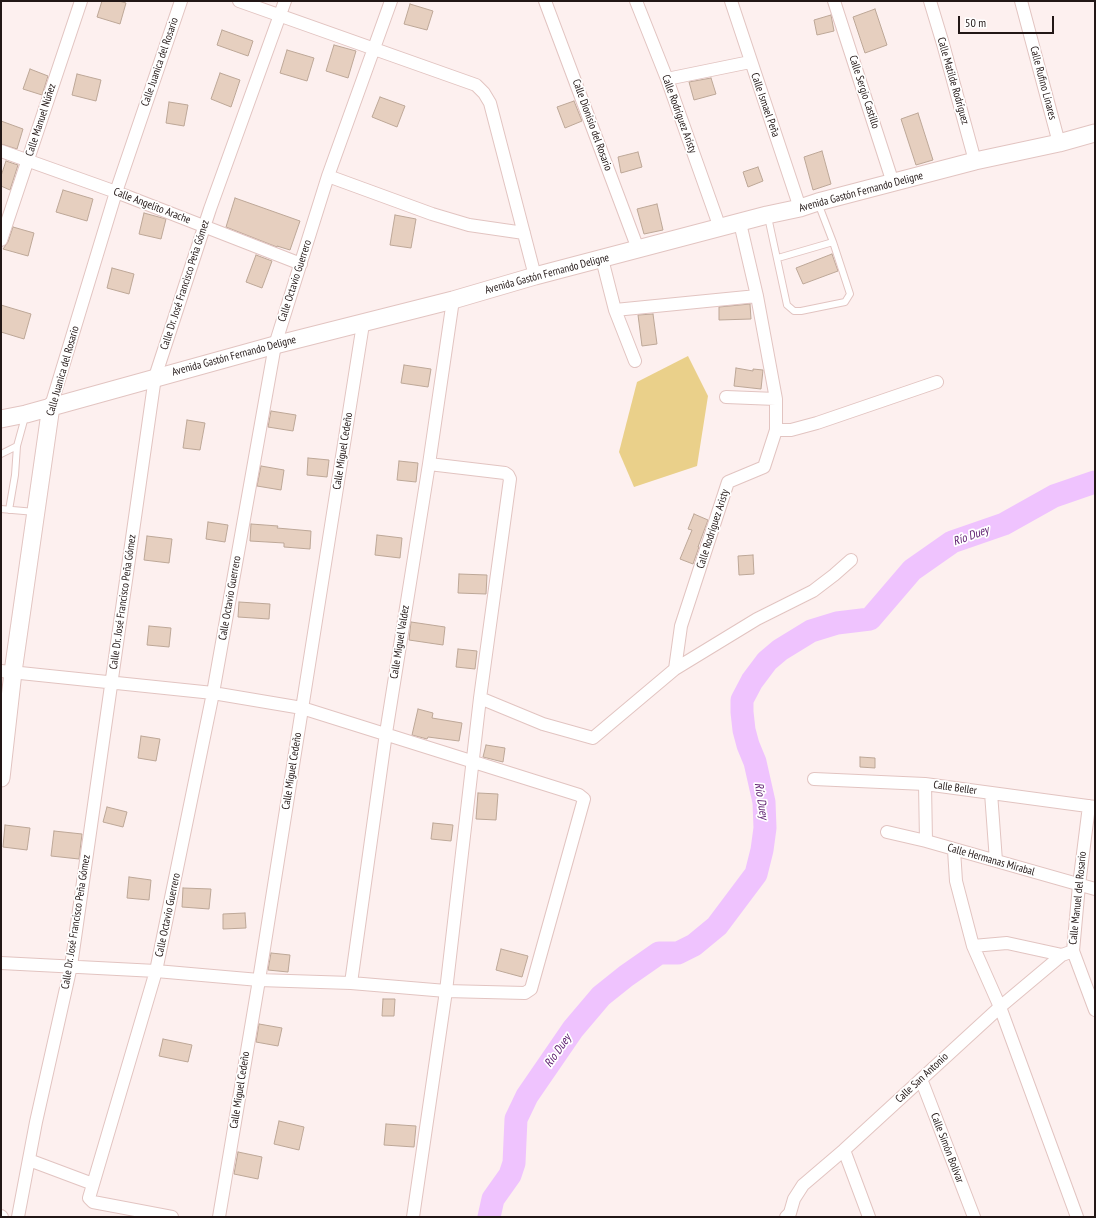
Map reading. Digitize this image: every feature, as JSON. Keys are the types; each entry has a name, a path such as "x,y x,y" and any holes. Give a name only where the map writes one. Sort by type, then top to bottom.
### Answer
{"street":[{"name":"Calle Manuel Núñez","path":"1,240 81,1"},
{"name":"Calle Juanica del Rosario","path":"1,778 7,672 36,512 51,406 116,192 181,1"},
{"path":"239,1 476,85 484,93 490,103 536,276"},
{"name":"Calle Dr. José Francisco Peña Gómez","path":"18,1217 71,966 155,377 204,226 285,1"},
{"name":"Calle Octavio Guerrero","path":"172,1217 93,1202 89,1198 156,971 213,693 275,345 328,176 375,49 391,1"},
{"name":"Calle Dionisio del Rosario","path":"545,1 638,249"},
{"name":"Calle Rodríguez Aristy","path":"636,1 667,79 720,228"},
{"name":"Calle Ismael Peña","path":"731,1 750,62 800,208"},
{"name":"Calle Sergio Castillo","path":"834,1 893,183"},
{"name":"Calle Matilde Rodríguez","path":"930,1 975,161"},
{"name":"Calle Rufino Linares","path":"1021,1 1059,143"},
{"path":"667,79 750,62"},
{"name":"Avenida Gastón Fernando Deligne","path":"1,419 26,414 155,377 275,345 363,324 536,276 767,215 800,208 975,161 1059,143 1095,133"},
{"name":"Calle Angelito Arache","path":"1,151 116,192 301,264"},
{"path":"328,176 432,214 469,224 524,233"},
{"name":"Calle Rodríguez Aristy","path":"675,669 680,626 728,482 764,467 776,430 776,399 757,296 740,223"},
{"path":"602,259 615,310 635,361"},
{"path":"615,310 757,296"},
{"name":"Calle Miguel Valdez","path":"351,983 386,733 429,464 453,300"},
{"name":"Calle Miguel Cedeño","path":"219,1217 259,980 363,324"},
{"path":"776,430 791,430 816,423 937,382"},
{"path":"726,397 776,399"},
{"path":"413,1217 446,991 472,761 510,479 505,473 429,464"},
{"path":"480,698 543,724 593,738 675,669 757,619 813,591 851,560"},
{"path":"1,963 156,971 259,980 351,983 446,991 525,993 530,989 584,799 579,795 386,733 302,708 213,693 7,672"},
{"name":"Calle Beller","path":"814,779 925,784 1092,806"},
{"path":"925,784 926,841"},
{"path":"991,793 996,861"},
{"name":"Calle Manuel del Rosario","path":"1092,806 1067,953 1095,1010"},
{"name":"Calle Hermanas Mirabal","path":"887,832 926,841 1079,884 1095,890"},
{"path":"954,850 956,880 973,946 1000,1007 1077,1217"},
{"path":"973,946 1007,943 1067,953"},
{"name":"Calle San Antonio","path":"788,1216 794,1198 803,1185 844,1150 1000,1007 1067,953"},
{"name":"Calle Simón Bolívar","path":"920,1079 974,1217"},
{"path":"844,1150 869,1217"},
{"path":"29,1160 93,1184"}],"lane":[{"path":"767,215 778,258 787,305 794,311 845,302 850,294 834,242 818,202"},
{"path":"778,258 834,242"},
{"path":"9,510 15,475 17,446 26,414"},
{"path":"1,454 17,446"},
{"path":"1,509 36,512"}],"shaded area":[{"path":"688,356 708,396 697,466 634,487 619,452 637,382"}],"building":[{"path":"102,1 119,1 126,3 120,24 97,17"},
{"path":"410,4 433,11 427,30 404,24"},
{"path":"875,9 887,45 865,53 853,17"},
{"path":"831,15 834,31 817,35 814,20"},
{"path":"222,30 253,41 248,56 217,45"},
{"path":"334,45 356,51 348,78 326,71"},
{"path":"287,50 314,58 307,81 280,73"},
{"path":"30,69 48,76 42,95 23,89"},
{"path":"220,73 240,80 231,107 211,99"},
{"path":"77,74 101,80 96,101 72,95"},
{"path":"711,78 716,94 694,100 689,82"},
{"path":"380,97 405,106 397,127 372,117"},
{"path":"574,101 582,121 565,128 557,107"},
{"path":"169,102 188,105 184,126 166,123"},
{"path":"918,113 933,160 916,165 901,119"},
{"path":"1,121 23,129 17,149 1,144"},
{"path":"822,151 831,184 813,190 804,157"},
{"path":"638,152 642,167 621,173 618,157"},
{"path":"6,161 18,165 10,190 1,186 1,176"},
{"path":"758,167 763,181 748,187 743,172"},
{"path":"63,190 93,199 87,221 56,212"},
{"path":"235,198 300,221 290,250 277,247 226,227"},
{"path":"657,204 663,230 644,234 637,209"},
{"path":"144,213 166,219 161,239 139,234"},
{"path":"395,215 416,219 411,248 390,245"},
{"path":"13,227 34,233 28,256 3,249 8,242"},
{"path":"832,254 838,271 803,284 796,268"},
{"path":"256,255 272,261 262,288 246,282"},
{"path":"112,268 134,274 129,294 107,288"},
{"path":"750,304 751,319 719,320 719,307"},
{"path":"1,305 31,314 24,339 1,332"},
{"path":"653,314 657,344 642,346 638,315"},
{"path":"404,365 431,369 428,387 401,383"},
{"path":"736,368 753,371 753,369 763,370 761,389 734,386"},
{"path":"271,411 296,415 293,431 268,427"},
{"path":"187,420 205,423 200,450 183,448"},
{"path":"308,458 329,460 327,477 307,475"},
{"path":"399,461 418,463 416,482 397,480"},
{"path":"261,466 284,470 281,490 257,486"},
{"path":"694,514 708,520 693,564 680,559 692,530 688,529"},
{"path":"208,522 228,525 225,542 206,539"},
{"path":"251,524 311,531 310,549 284,547 284,543 250,541"},
{"path":"377,535 402,538 400,558 375,555"},
{"path":"147,536 172,539 169,563 144,560"},
{"path":"753,555 754,574 739,575 738,556"},
{"path":"459,574 487,575 486,594 458,593"},
{"path":"239,602 270,604 269,619 238,617"},
{"path":"411,622 445,627 443,645 409,640"},
{"path":"149,626 171,628 169,647 147,645"},
{"path":"458,649 477,651 475,669 456,667"},
{"path":"418,709 433,713 432,718 462,723 459,741 428,737 427,739 412,735"},
{"path":"141,736 160,739 156,761 138,758"},
{"path":"486,745 505,748 503,762 483,757"},
{"path":"860,757 875,758 875,768 860,767"},
{"path":"478,793 498,794 496,820 476,819"},
{"path":"107,807 127,812 123,827 103,822"},
{"path":"433,823 453,825 451,841 431,839"},
{"path":"5,825 30,828 27,850 3,847"},
{"path":"54,831 82,834 79,859 51,856"},
{"path":"129,877 151,880 149,900 127,898"},
{"path":"183,888 211,889 209,909 182,907"},
{"path":"245,913 246,928 223,929 223,914"},
{"path":"501,949 528,956 522,977 496,970"},
{"path":"271,953 290,955 288,972 268,970"},
{"path":"383,999 395,999 394,1016 382,1016"},
{"path":"259,1024 282,1028 278,1046 256,1042"},
{"path":"163,1039 192,1045 188,1062 159,1056"},
{"path":"279,1121 304,1127 299,1150 274,1144"},
{"path":"386,1124 416,1126 414,1147 384,1145"},
{"path":"238,1152 262,1157 258,1179 234,1174"}],"waterway":[{"name":"Río Duey","path":"489,1217 493,1199 510,1175 514,1163 516,1119 527,1096 573,1029 601,996 626,976 659,953 678,953 694,945 717,926 756,874 762,850 765,828 764,802 755,762 744,730 742,700 752,681 767,661 780,650 811,631 837,623 870,619 912,570 952,542 1004,524 1054,496 1095,482"}]}
